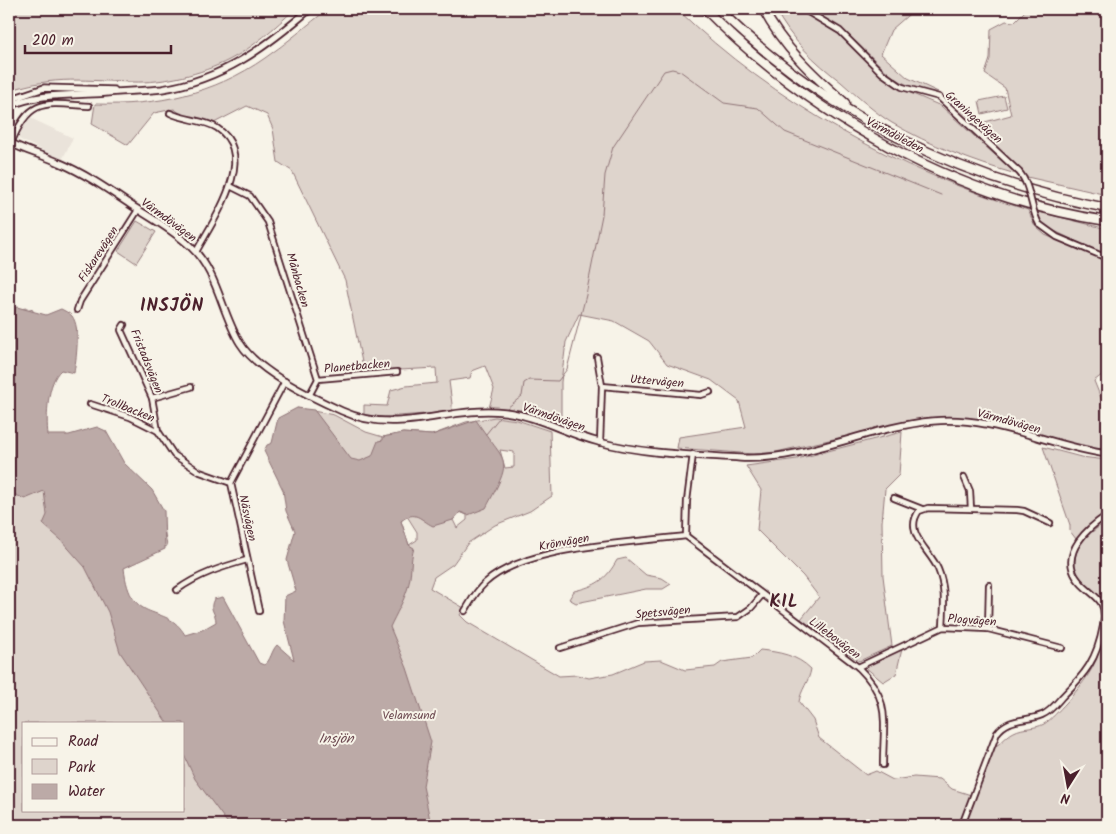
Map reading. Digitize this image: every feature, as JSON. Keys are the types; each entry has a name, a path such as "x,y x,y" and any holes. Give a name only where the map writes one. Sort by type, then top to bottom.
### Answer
{"highway":[{"path":"698,9 750,51"},
{"name":"Värmdöleden","path":"705,9 750,51 814,101 904,154 972,184 1034,205 1107,221"},
{"name":"Värmdöleden","path":"718,9 777,61 812,87 862,118 934,155 1010,186 1056,199 1107,208"},
{"path":"763,9 778,34 796,56 862,118"}],"main road":[{"path":"9,106 45,95 178,86 223,71 259,50 310,9"},
{"path":"9,100 32,90 50,87 122,91"},
{"name":"Värmdövägen","path":"10,143 75,170 179,236 196,252 217,288 240,343 257,362 285,381 338,410 370,421 391,423 471,413 504,412 535,419 600,443 631,449 754,458 779,456 896,426 947,420 978,422 1062,446 1107,454"}],"street":[{"name":"Graningevägen","path":"803,9 840,31 882,73 902,87 938,97 1019,172 1025,181 1031,208 1039,224 1057,237 1107,258"},
{"path":"10,143 19,123 36,107 57,104 89,106"},
{"path":"170,113 213,126 222,132 234,159 235,172 230,186 196,252"},
{"name":"Månbacken","path":"230,186 250,196 268,222 318,379"},
{"name":"Fiskarevägen","path":"77,310 80,300 138,210"},
{"name":"Fristadsvägen","path":"124,325 121,330 152,398 158,431 174,455 191,468 231,483"},
{"path":"597,357 602,386 600,443"},
{"name":"Planetbacken","path":"318,379 397,372"},
{"path":"310,394 318,379"},
{"name":"Näsvägen","path":"259,611 231,483 285,381"},
{"name":"Uttervägen","path":"602,386 701,395 710,392"},
{"path":"152,398 191,387"},
{"name":"Trollbacken","path":"90,404 130,417 158,431"},
{"path":"686,536 687,501 693,454"},
{"path":"964,476 970,491 971,509"},
{"path":"894,498 922,510 1024,511 1050,523"},
{"path":"922,510 914,519 914,530 938,568 944,596 943,627"},
{"path":"962,825 997,733 1003,725 1038,716 1050,709 1085,673 1094,660 1099,645 1104,610 1095,594 1074,574 1072,558 1076,544 1107,515"},
{"name":"Lillebovägen","path":"686,536 858,667 878,689 883,705 883,764"},
{"name":"Krönvägen","path":"465,611 486,582 500,572 539,556 686,536"},
{"path":"178,590 190,580 210,571 247,560"},
{"path":"988,629 989,585"},
{"name":"Spetsvägen","path":"560,648 638,623 738,617 751,608 762,595"},
{"name":"Plogvägen","path":"858,667 943,627 988,629 1062,648"}],"shaded area":[{"path":"28,117 73,138 62,160 17,138"}],"green space":[{"path":"9,9 295,9 264,37 238,55 218,65 195,73 145,82 56,81 25,86 9,91"},
{"path":"328,9 677,9 755,75 797,104 841,130 886,154 932,175 1028,210 1035,226 1045,235 1107,261 1107,371 1094,381 1107,413 1107,450 1069,444 997,421 954,418 926,418 776,452 753,454 677,448 679,437 746,427 739,401 711,380 667,364 649,341 614,321 579,314 566,342 561,382 561,423 521,410 489,408 494,389 485,366 472,371 470,378 449,381 453,412 384,417 364,415 364,405 387,406 391,390 406,386 437,383 436,368 364,372 345,280 292,171 278,162 273,129 267,115 247,106 214,123 187,118 174,109 154,113 128,145 92,124 95,104 140,103 162,100 205,89 225,81 265,58"},
{"path":"775,9 798,9 838,34 880,75 901,89 941,106 1016,174 984,164 921,139 885,119 812,58 788,31"},
{"path":"809,9 915,9 891,30 881,54 908,78 938,92 922,90 896,78 842,30"},
{"path":"1027,9 1107,9 1107,195 1027,177 954,106 951,98 970,107 981,123 1011,115 1005,88 985,74 990,59 991,29 1006,21 1014,22"},
{"path":"1004,96 1007,108 982,114 979,101"},
{"path":"1036,211 1107,229 1107,256 1044,226"},
{"path":"137,221 156,232 136,263 118,251"},
{"name":"Velamsund","path":"27,308 33,310 30,325 37,440 162,515 167,546 138,558 110,562 127,609 260,682 308,667 314,602 297,408 334,415 366,432 383,437 403,433 432,435 466,422 495,417 517,420 550,431 552,496 530,511 495,525 468,543 453,564 434,577 430,588 464,608 460,615 467,622 559,676 577,675 589,678 613,674 644,661 661,660 685,670 715,667 722,662 752,658 760,650 787,655 800,660 811,669 799,702 813,720 819,738 866,775 876,771 893,780 914,777 940,779 952,789 971,795 989,748 996,746 1014,732 1040,726 1047,722 1084,681 1099,653 1107,615 1107,825 9,825 9,310","holes":["500,450 514,452 514,467 505,468","460,512 467,515 467,520 457,528 453,520","407,516 417,532 417,540 409,545 401,521"]},
{"path":"902,432 899,475 885,489 882,522 883,576 892,646 859,661 801,619 819,597 803,576 757,530 761,490 746,466 797,459"},
{"path":"1043,447 1081,457 1107,460 1107,510 1076,539 1070,531 1070,525"},
{"path":"1107,521 1107,611 1102,600 1082,581 1075,571 1075,561 1078,548 1082,542"},
{"path":"626,558 646,575 662,578 671,584 663,589 646,589 576,603 569,599 574,591 600,581 609,573 617,560"},
{"path":"902,649 896,674 883,682 865,667"}],"water":[{"name":"Insjön","path":"17,307 46,315 61,309 72,316 75,321 77,344 74,373 61,370 53,383 48,400 48,435 69,435 97,427 106,431 124,463 152,490 164,511 165,549 124,568 133,599 141,607 177,625 185,635 202,630 216,622 212,603 214,599 223,597 259,663 264,665 277,645 294,660 284,621 285,596 296,591 287,560 295,531 286,511 283,490 264,451 267,445 272,443 278,418 297,408 314,410 351,459 360,461 372,456 378,441 383,440 383,437 403,433 432,435 476,420 503,461 501,478 486,508 468,515 460,512 453,520 433,526 414,516 401,521 409,545 414,548 408,587 390,627 407,668 431,742 423,786 431,825 229,825 195,779 185,757 185,722 166,722 120,652 108,612 85,567 61,540 43,524 47,515 44,491 25,499 9,492 9,311"}],"waterway":[{"path":"507,408 522,396 524,383 529,380 558,381 567,369 586,295 602,215 605,175 613,147 664,71 672,69 680,71 724,103 758,108 785,132 941,195"},
{"path":"486,434 499,418"}],"district":[{"name":"INSJÖN","path":"172,305"},
{"name":"KIL","path":"784,601"}]}
